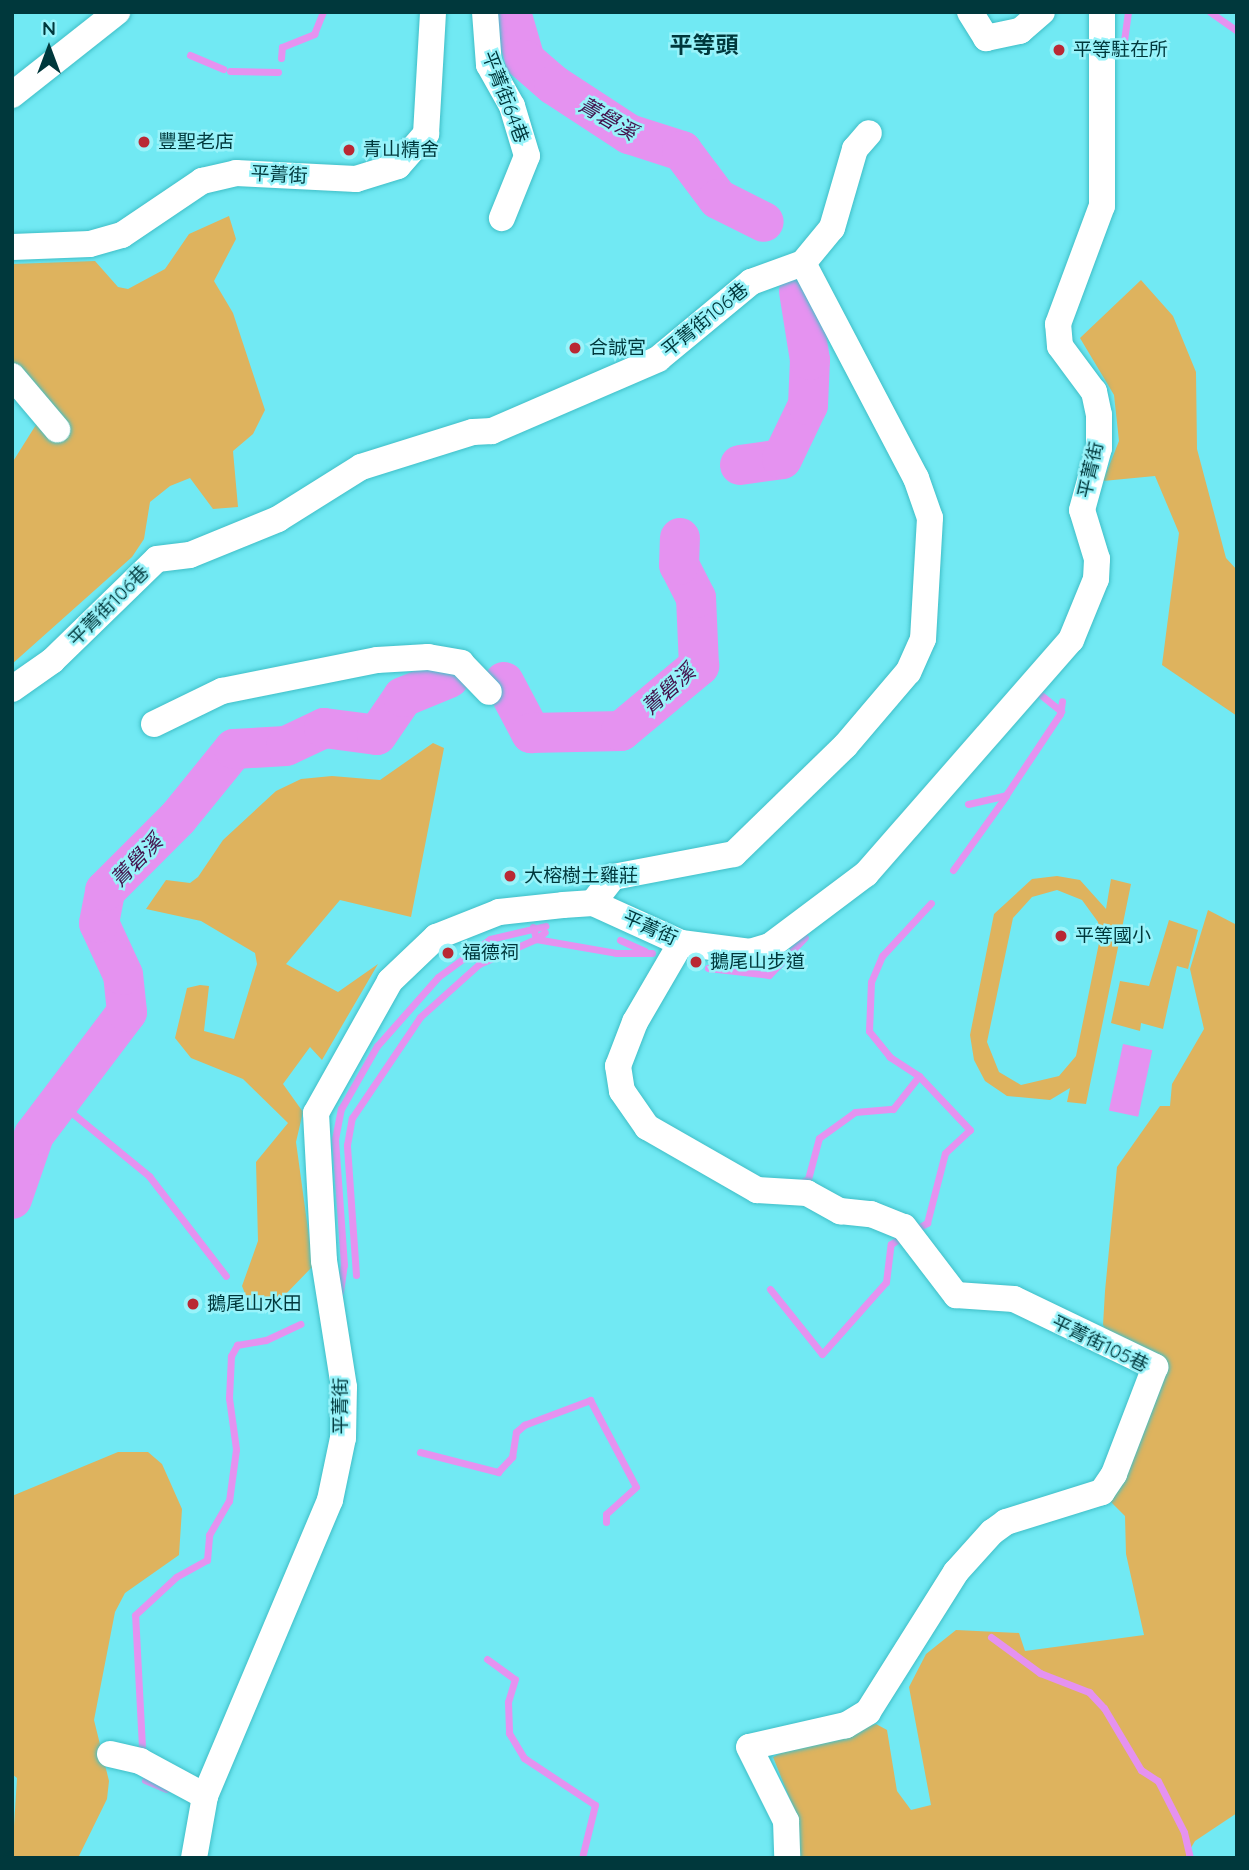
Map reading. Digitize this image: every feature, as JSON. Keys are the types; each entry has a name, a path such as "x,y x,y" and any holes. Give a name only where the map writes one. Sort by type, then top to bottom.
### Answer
{"street":[{"path":"12,95 117,12"},
{"name":"平菁街","path":"12,247 90,244 121,235 202,181 236,173 356,179 398,166 426,134 433,12"},
{"name":"平菁街64巷","path":"485,12 489,65 512,106 527,156 502,218"},
{"path":"970,12 986,38 1020,31 1042,12"},
{"name":"平菁街","path":"194,1858 205,1796 330,1500 343,1438 344,1387 324,1261 316,1113 390,981 436,937 499,912 593,904 681,943 750,952 770,946 866,874 1072,640 1096,579 1097,559 1082,510 1099,447 1099,415 1094,392 1060,346 1058,324 1102,206 1102,12"},
{"path":"593,904 613,877 734,854 845,746 908,672 923,639 930,518 916,478 803,263 832,228 855,149 869,132"},
{"name":"平菁街106巷","path":"12,689 52,661 157,559 190,555 278,519 361,467 473,432 492,431 658,359 751,282 803,263"},
{"path":"12,376 57,429"},
{"path":"154,724 222,691 377,660 428,657 461,663 489,692"},
{"name":"平菁街105巷","path":"681,943 635,1022 618,1066 622,1091 647,1127 757,1190 807,1193 840,1211 871,1214 904,1227 956,1295 1014,1299 1155,1367 1114,1474 1102,1492 1006,1522 992,1532 956,1572 868,1712 846,1725 750,1747 786,1821 787,1858"},
{"path":"110,1754 140,1761 205,1796"}],"shaded area":[{"path":"229,216 236,239 214,281 233,313 265,410 253,434 233,451 238,507 213,509 190,478 170,486 150,502 144,539 132,557 12,664 12,463 39,420 12,365 12,264 95,261 118,287 128,289 165,269 189,234"},
{"path":"1141,280 1173,316 1196,372 1197,449 1226,558 1237,570 1237,716 1162,665 1179,533 1155,476 1103,481 1119,441 1114,395 1080,338"},
{"path":"433,743 444,748 411,917 340,900 286,964 338,992 378,964 322,1060 310,1047 283,1084 303,1112 296,1142 313,1266 281,1299 250,1306 242,1286 258,1241 256,1162 288,1123 243,1079 191,1058 175,1038 187,988 200,985 209,986 204,1031 234,1039 257,964 255,953 201,921 146,909 166,880 190,883 198,877 223,840 276,791 301,779 332,776 380,780"},
{"path":"1057,876 1080,880 1106,909 1111,879 1131,884 1086,1104 1067,1102 1070,1088 1050,1100 1007,1096 985,1081 974,1060 970,1035 994,914 1032,879","holes":["1057,890 1082,900 1098,922 1100,938 1076,1056 1059,1076 1021,1085 999,1072 987,1042 1013,918 1032,897"]},
{"path":"1208,910 1237,925 1237,1813 1195,1841 1185,1858 798,1858 791,1802 773,1757 781,1753 876,1724 887,1730 897,1791 911,1810 931,1805 909,1687 926,1654 956,1630 1019,1633 1025,1651 1144,1635 1126,1554 1125,1516 1111,1502 1157,1377 1110,1337 1103,1325 1105,1291 1117,1167 1160,1106 1170,1106 1172,1084 1204,1029 1190,969"},
{"path":"1169,920 1198,930 1188,969 1177,966 1163,1029 1141,1023 1140,1031 1111,1023 1120,981 1149,986"},
{"path":"1123,1044 1152,1050 1138,1117 1109,1111"},
{"path":"118,1452 148,1452 162,1464 182,1509 179,1555 125,1593 115,1612 94,1720 109,1781 107,1799 78,1858 12,1858 17,1778 12,1774 12,1496"}],"waterway":[{"path":"281,58 282,47 314,34 323,12"},
{"name":"菁礐溪","path":"511,12 525,60 554,85 629,134 682,151 718,199 764,222"},
{"path":"1122,55 1128,12"},
{"path":"1210,12 1237,31"},
{"path":"190,55 223,69"},
{"path":"230,71 278,72"},
{"name":"菁礐溪","path":"740,465 782,459 808,405 810,360 799,291"},
{"name":"菁礐溪","path":"504,682 531,733 621,731 699,666 696,598 679,565 680,538"},
{"name":"菁礐溪","path":"12,1199 34,1135 127,1012 123,975 99,923 105,891 178,818 234,749 286,746 324,728 377,735 403,697 449,678"},
{"path":"1041,695 1061,711"},
{"path":"968,804 1006,795 1060,714 1062,701"},
{"path":"953,870 1006,796"},
{"path":"800,1183 808,1179 819,1138 855,1112 893,1109 919,1076 890,1057 869,1031 871,982 882,956 931,903"},
{"path":"340,1292 344,1265 335,1139 341,1109 377,1046 438,977 490,939 545,926"},
{"path":"533,927 536,939 545,932"},
{"path":"708,968 769,975 805,937"},
{"path":"356,1275 347,1145 352,1118 420,1017 479,964 536,939 616,953 652,953"},
{"path":"620,940 645,951"},
{"path":"914,1230 927,1223 945,1153 970,1130 919,1076"},
{"path":"55,1099 149,1176 226,1276"},
{"path":"770,1289 822,1354 886,1282 891,1244 904,1236"},
{"path":"142,1747 135,1615 176,1577 207,1560 209,1535 229,1501 236,1449 229,1398 231,1356 237,1345 266,1340 301,1324"},
{"path":"420,1452 498,1472 512,1457 516,1432 524,1425 590,1400 636,1487 606,1514 606,1522"},
{"path":"991,1637 1040,1673 1089,1692 1104,1708 1141,1770 1158,1781 1184,1832 1190,1858"},
{"path":"487,1659 515,1679 508,1702 509,1733 524,1758 595,1805 582,1858"},
{"path":"145,1780 166,1789"}],"place":[{"name":"平等駐在所","path":"1059,50"},
{"name":"豐聖老店","path":"144,142"},
{"name":"青山精舍","path":"349,150"},
{"name":"合誠宮","path":"575,348"},
{"name":"大榕樹土雞莊","path":"510,876"},
{"name":"平等國小","path":"1061,936"},
{"name":"福德祠","path":"448,953"},
{"name":"鵝尾山步道","path":"696,962"},
{"name":"鵝尾山水田","path":"193,1304"}],"district":[{"name":"平等頭","path":"704,45"}]}
